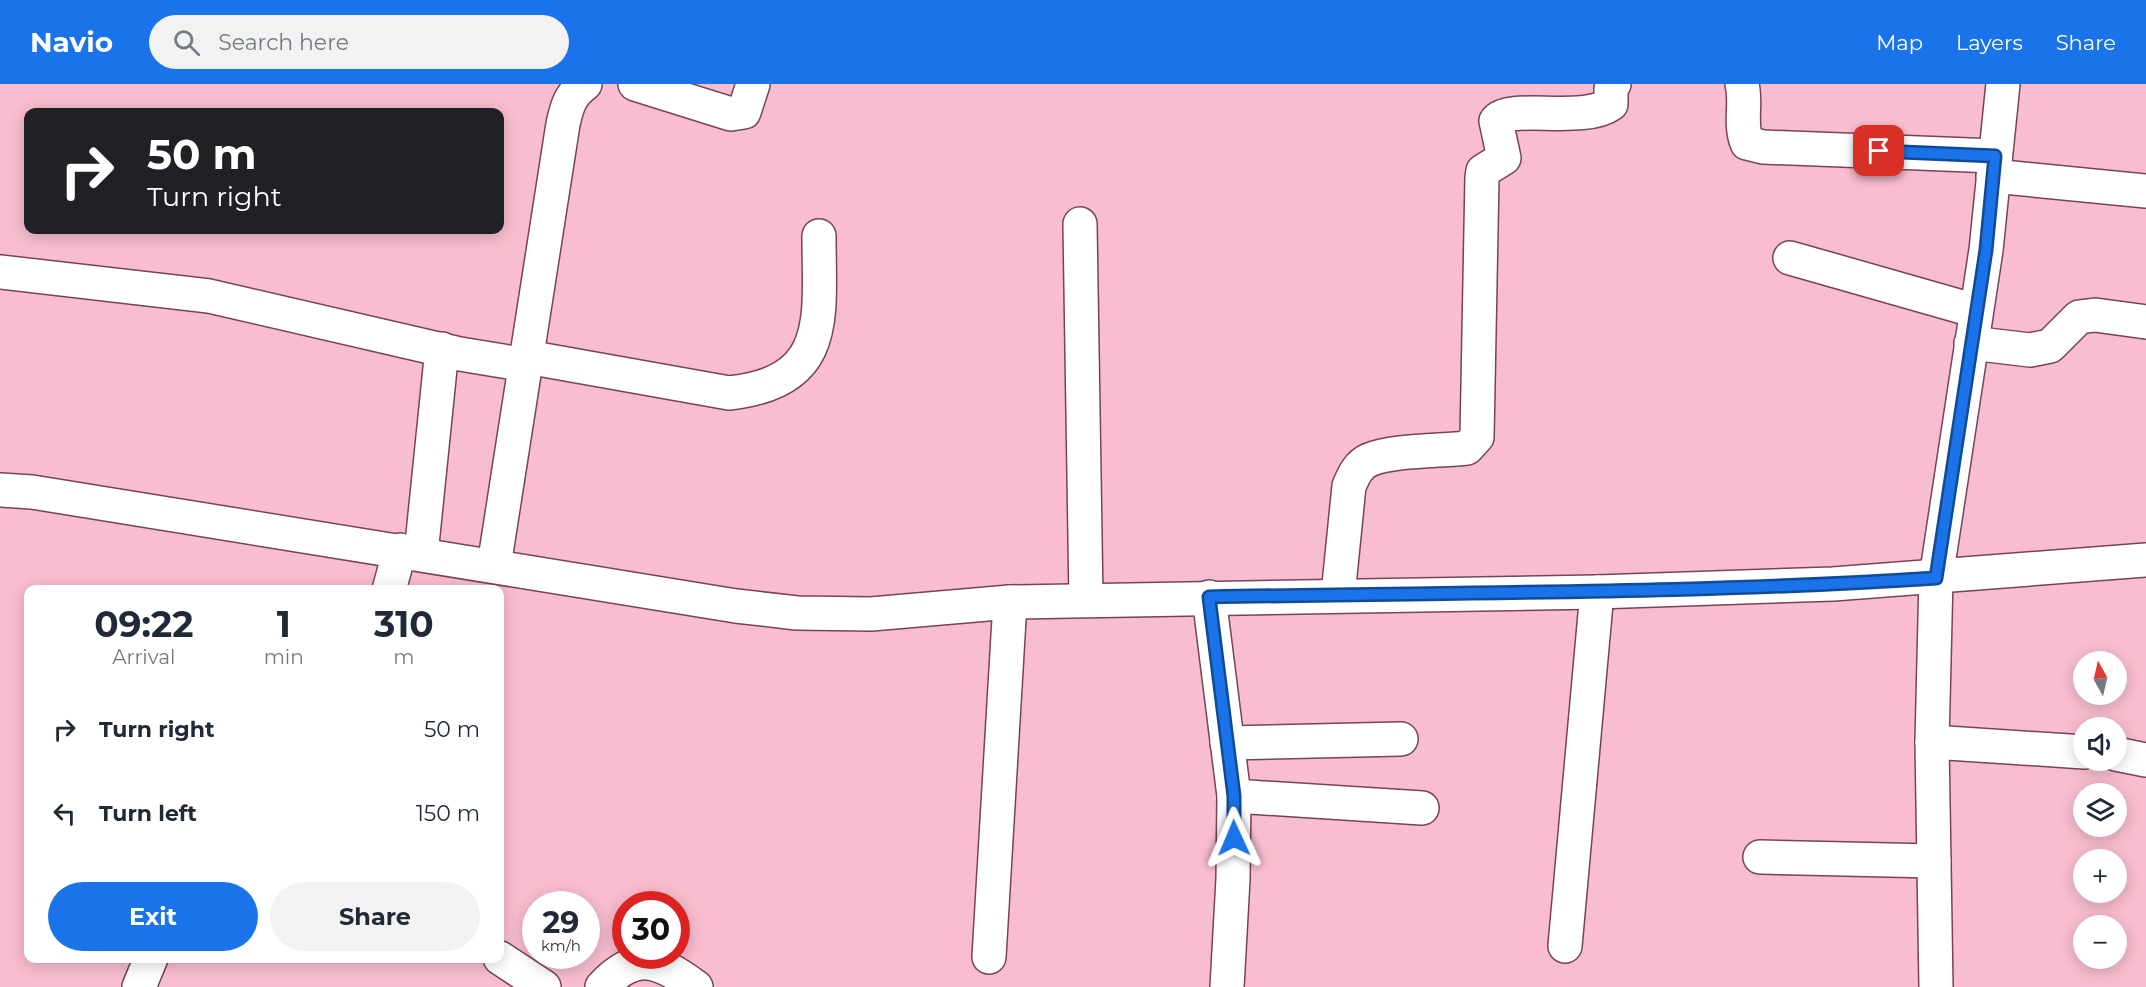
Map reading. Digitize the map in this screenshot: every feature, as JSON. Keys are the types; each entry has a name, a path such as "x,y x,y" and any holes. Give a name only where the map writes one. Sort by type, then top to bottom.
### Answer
{"street":[{"path":"494,567 567,103 585,84"},
{"path":"635,84 731,114 744,112 753,84"},
{"path":"1338,595 1350,486 1356,470 1369,460 1388,456 1467,448 1477,437 1482,177 1483,171 1504,158 1496,121 1499,117 1508,114 1584,114 1601,111 1611,104 1611,88 1614,84"},
{"path":"1742,84 1745,94 1743,123 1747,143 1763,147 1994,166 2146,190"},
{"path":"1936,987 1932,742 1936,578 1976,311 2003,84"},
{"path":"1080,224 1086,600"},
{"path":"0,272 209,296 442,350 729,393 758,390 782,380 804,359 816,335 819,308 819,236"},
{"path":"1790,258 1976,311"},
{"path":"1971,344 2030,350 2050,346 2079,317 2095,315 2146,322"},
{"path":"392,585 411,552 442,350"},
{"path":"0,490 32,492 494,567 797,613 871,614 1010,602 1597,592 1833,584 1936,578 2146,560"},
{"path":"1565,946 1597,592"},
{"path":"1209,597 1234,796 1233,879 1227,987"},
{"path":"989,957 1010,602"},
{"path":"1227,743 1401,739"},
{"path":"1932,742 2073,751"},
{"path":"2127,756 2146,760"},
{"path":"1234,796 1422,808"},
{"path":"1760,857 1934,861"},
{"path":"504,961 544,987"},
{"path":"602,987 615,972 634,962 654,964 674,971 696,987"},
{"path":"139,987 149,963"}],"route":[{"path":"1234,838 1234,796 1209,597 1597,592 1936,578 1986,250 1995,156 1879,151"}]}
